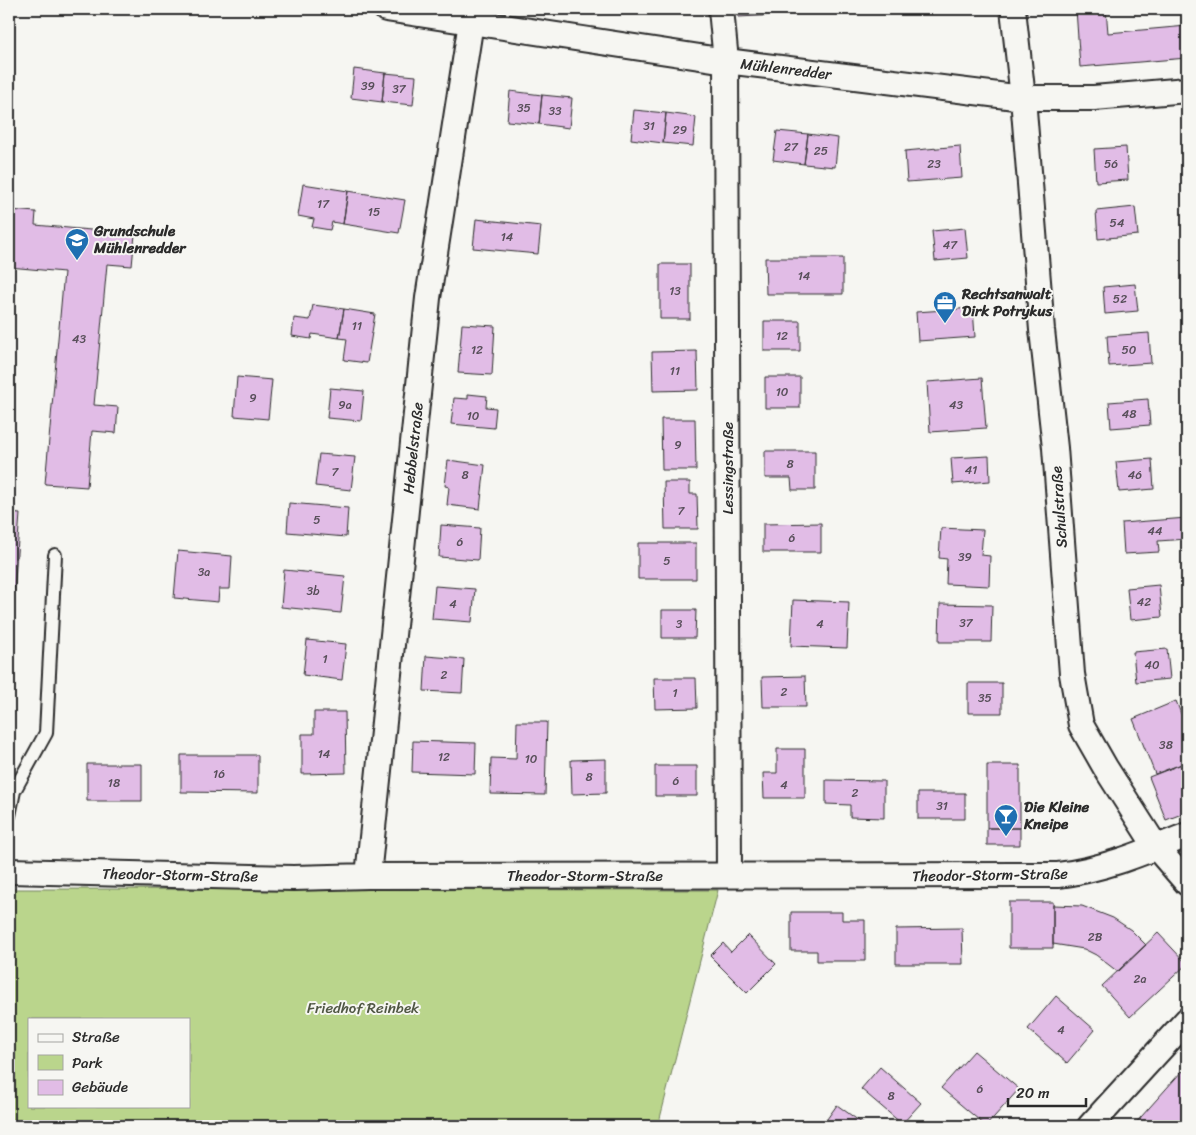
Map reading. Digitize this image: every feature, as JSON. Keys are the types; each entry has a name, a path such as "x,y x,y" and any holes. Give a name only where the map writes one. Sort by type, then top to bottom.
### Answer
{"street":[{"name":"Mühlenredder","path":"386,9 726,61 1023,98 1094,98 1187,90"},
{"name":"Lessingstraße","path":"720,9 726,61 729,875"},
{"name":"Schulstraße","path":"1013,9 1023,98 1042,330 1055,448 1072,674 1081,725 1105,768 1156,847 1187,883"},
{"name":"Hebbelstraße","path":"368,876 428,298 471,22"},
{"name":"Theodor-Storm-Straße","path":"9,871 293,878 368,876 1058,875 1091,870 1187,836"},
{"path":"1090,1126 1187,1020"}],"lane":[{"path":"9,816 14,791 46,733 55,555"}],"green space":[{"name":"Friedhof Reinbek","path":"9,889 718,890 658,1126 9,1126"}],"building":[{"path":"738,9 777,9 778,15 738,17"},
{"path":"1076,9 1106,9 1108,33 1187,26 1187,58 1080,67"},
{"path":"354,69 385,73 382,102 351,98"},
{"path":"385,73 416,76 413,105 382,102"},
{"path":"510,91 542,95 539,124 507,121"},
{"path":"542,95 572,98 569,128 539,124"},
{"path":"634,110 666,113 663,143 631,139"},
{"path":"666,113 696,117 693,146 663,143"},
{"path":"777,131 808,134 804,164 773,160"},
{"path":"808,134 838,138 835,167 804,164"},
{"path":"960,146 962,178 907,182 905,151"},
{"path":"1126,147 1128,180 1096,182 1094,149"},
{"path":"303,184 348,191 343,224 332,222 330,230 312,227 314,219 298,216"},
{"path":"348,191 405,200 399,233 343,224"},
{"path":"1135,207 1138,235 1098,239 1096,211"},
{"path":"9,210 36,212 35,225 135,234 132,266 107,264 94,405 118,407 116,433 92,431 87,487 45,484 64,272 9,267"},
{"path":"476,219 541,226 538,254 473,248"},
{"path":"965,228 968,258 935,261 932,231"},
{"path":"765,258 843,258 843,294 766,294"},
{"path":"660,264 690,264 690,319 660,319"},
{"path":"1135,284 1138,311 1105,314 1103,287"},
{"path":"313,305 344,309 339,338 312,334 311,339 292,336 294,318 310,320"},
{"name":"Rechtsanwalt Dirk Potrykus","path":"973,308 975,337 918,341 916,312"},
{"path":"344,309 375,314 367,363 344,360 347,339 339,338"},
{"path":"764,321 800,321 800,351 764,351"},
{"path":"462,324 495,326 492,375 458,373"},
{"path":"1149,333 1151,363 1109,366 1107,336"},
{"path":"697,351 698,390 653,391 652,352"},
{"path":"237,377 272,380 268,419 234,416"},
{"path":"765,377 800,377 800,408 765,408"},
{"path":"982,378 986,428 930,432 927,382"},
{"path":"330,388 364,391 361,421 327,418"},
{"path":"468,394 487,396 486,407 496,408 494,428 451,424 454,398 468,399"},
{"path":"1148,399 1150,425 1111,428 1109,402"},
{"path":"661,419 695,419 696,470 662,470"},
{"path":"765,451 815,451 815,490 792,490 791,478 765,478"},
{"path":"319,454 355,457 351,490 315,486"},
{"path":"989,456 990,481 953,484 951,458"},
{"path":"1152,459 1154,489 1119,492 1116,462"},
{"path":"448,460 485,465 480,509 447,505 449,487 445,486"},
{"path":"664,482 690,482 690,494 697,494 698,529 665,529"},
{"path":"289,503 348,508 346,537 287,532"},
{"path":"9,513 20,514 14,592 9,592"},
{"path":"1187,518 1187,539 1158,541 1159,552 1124,554 1122,523"},
{"path":"821,523 821,552 763,552 763,524"},
{"path":"441,525 480,528 478,560 439,557"},
{"path":"941,528 983,530 981,555 990,556 989,586 946,584 947,559 939,558"},
{"path":"638,543 696,543 696,579 638,579"},
{"path":"178,551 232,556 230,589 219,589 218,602 174,598"},
{"path":"284,570 345,576 341,613 281,607"},
{"path":"1159,585 1162,617 1130,620 1127,588"},
{"path":"435,586 475,589 472,622 432,619"},
{"path":"793,600 849,602 847,648 791,646"},
{"path":"940,604 992,605 991,642 939,642"},
{"path":"662,610 696,610 695,638 662,638"},
{"path":"307,640 346,644 342,680 303,675"},
{"path":"1167,649 1170,679 1136,682 1133,652"},
{"path":"426,656 464,659 462,693 424,691"},
{"path":"805,676 806,707 763,707 762,677"},
{"path":"654,678 696,678 697,708 655,709"},
{"path":"968,683 1002,683 1002,713 968,713"},
{"path":"1176,701 1187,729 1187,762 1155,774 1133,719"},
{"path":"314,712 345,712 346,773 302,774 302,734 314,734"},
{"path":"517,722 547,722 545,795 490,794 491,758 516,759"},
{"path":"413,741 476,743 475,774 412,772"},
{"path":"777,749 805,749 805,798 764,798 763,773 777,773"},
{"path":"181,755 258,755 258,793 181,792"},
{"path":"606,759 606,793 572,794 571,760"},
{"path":"1187,762 1187,812 1166,820 1149,777"},
{"path":"87,764 142,764 142,801 87,801"},
{"path":"987,765 1020,765 1020,828 987,828"},
{"path":"655,766 697,766 697,796 655,796"},
{"path":"826,780 884,781 884,818 850,817 850,805 826,804"},
{"path":"918,793 965,793 965,819 918,819"},
{"path":"987,828 1020,828 1020,845 987,845"},
{"path":"1009,902 1053,902 1053,948 1009,948"},
{"path":"1053,905 1082,906 1113,918 1131,930 1146,945 1118,972 1096,955 1084,949 1053,944"},
{"path":"791,912 842,912 842,920 865,920 865,961 817,961 817,951 791,951"},
{"path":"962,928 963,964 896,964 896,929"},
{"path":"1158,933 1187,964 1130,1017 1102,986"},
{"path":"748,935 776,964 747,993 710,956 723,943 731,952"},
{"path":"1056,996 1095,1030 1067,1063 1028,1029"},
{"path":"974,1051 1019,1089 986,1126 941,1088"},
{"path":"880,1067 921,1103 902,1124 861,1089"},
{"path":"1182,1071 1187,1076 1187,1126 1133,1126"},
{"path":"837,1105 866,1126 822,1126"}],"place":[{"name":"Grundschule Mühlenredder","path":"77,261"},
{"name":"Rechtsanwalt Dirk Potrykus","path":"945,324"},
{"name":"Die Kleine Kneipe","path":"1006,837"}]}
